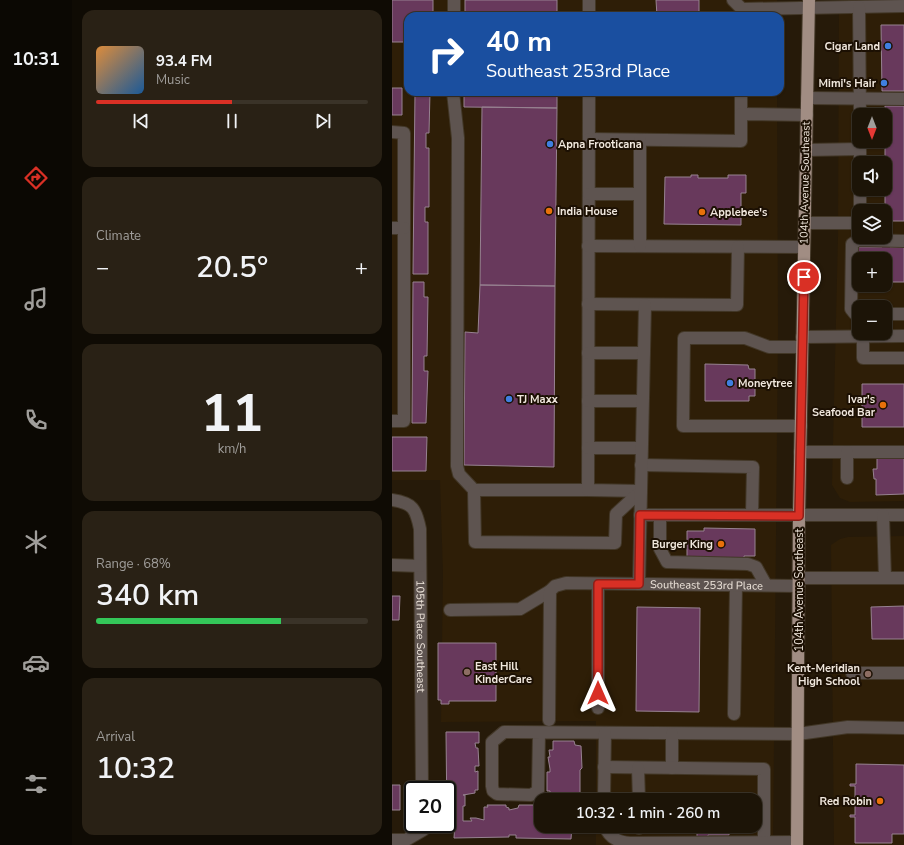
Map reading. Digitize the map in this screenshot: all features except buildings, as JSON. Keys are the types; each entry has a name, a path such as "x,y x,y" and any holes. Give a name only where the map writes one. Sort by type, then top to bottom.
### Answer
{"main road":[{"name":"104th Avenue Southeast","path":"797,844 799,516 809,4"}],"street":[{"path":"454,0 454,12"},
{"path":"589,0 589,12"},
{"path":"733,0 742,9 809,4 859,7 904,6"},
{"path":"859,7 860,108"},
{"path":"453,96 458,138 457,466 459,474 474,490 475,542 615,543 616,514 641,491"},
{"path":"588,490 589,96"},
{"path":"589,139 741,141 741,96"},
{"path":"807,98 904,99"},
{"path":"741,114 807,115"},
{"path":"392,132 404,132 398,228 404,421 392,421"},
{"path":"640,140 640,246"},
{"path":"806,150 852,146"},
{"path":"589,194 640,194"},
{"path":"805,223 852,223"},
{"path":"852,310 852,244 858,240 904,240"},
{"path":"588,246 804,247"},
{"path":"588,304 737,305 738,247"},
{"path":"639,584 645,305"},
{"path":"892,314 904,314"},
{"path":"892,336 904,336"},
{"path":"801,426 683,426 684,338 745,338 769,347 852,337"},
{"path":"863,340 863,358 904,358"},
{"path":"588,353 644,353"},
{"path":"588,401 642,401"},
{"path":"588,448 641,448"},
{"path":"800,452 904,452"},
{"path":"847,452 847,478"},
{"path":"641,465 753,467 752,516"},
{"path":"474,490 641,491"},
{"name":"105th Place Southeast","path":"392,500 406,502 416,512 420,529 422,781"},
{"path":"640,515 904,516"},
{"path":"660,515 660,549 667,562 748,564 756,567 766,585"},
{"path":"883,516 885,578"},
{"path":"392,565 420,566"},
{"name":"Southeast 253rd Place","path":"550,591 555,586 566,583 766,585 799,582 904,578"},
{"path":"598,584 598,708"},
{"path":"734,714 736,585"},
{"path":"450,610 520,609 550,591"},
{"path":"549,720 550,591"},
{"path":"852,673 904,673"},
{"path":"539,733 538,791 531,795 497,794 493,791 492,786 492,742 504,732 798,734 848,727 904,728"},
{"path":"604,793 605,733"},
{"path":"672,734 672,768"},
{"path":"604,767 764,769 764,842"},
{"path":"638,768 639,793"},
{"path":"392,840 406,840 415,833"},
{"path":"607,833 611,837 622,842 630,843 764,842 797,844"}],"shaded area":[{"path":"392,0 777,0 777,12 404,12 404,96 777,96 778,330 773,845 596,845 596,833 762,833 762,793 596,793 596,721 441,722 443,573 440,480 392,480"},
{"path":"839,0 904,0 904,501 850,502 840,498 832,485 838,237"},
{"path":"904,536 904,845 834,845 831,545 840,539 848,537"}],"place":[{"name":"Cigar Land","path":"888,46"},
{"name":"Mimi's Hair","path":"884,83"},
{"name":"Apna Frooticana","path":"550,144"},
{"name":"India House","path":"549,211"},
{"name":"Applebee's","path":"702,212"},
{"name":"Moneytree","path":"730,383"},
{"name":"TJ Maxx","path":"509,399"},
{"name":"Ivar's Seafood Bar","path":"883,405"},
{"name":"Burger King","path":"721,544"},
{"name":"East Hill KinderCare","path":"467,672"},
{"name":"Kent-Meridian High School","path":"868,674"},
{"name":"Red Robin","path":"880,801"}],"route":[{"path":"598,693 598,584 639,584 640,515 799,516 804,277"}]}
